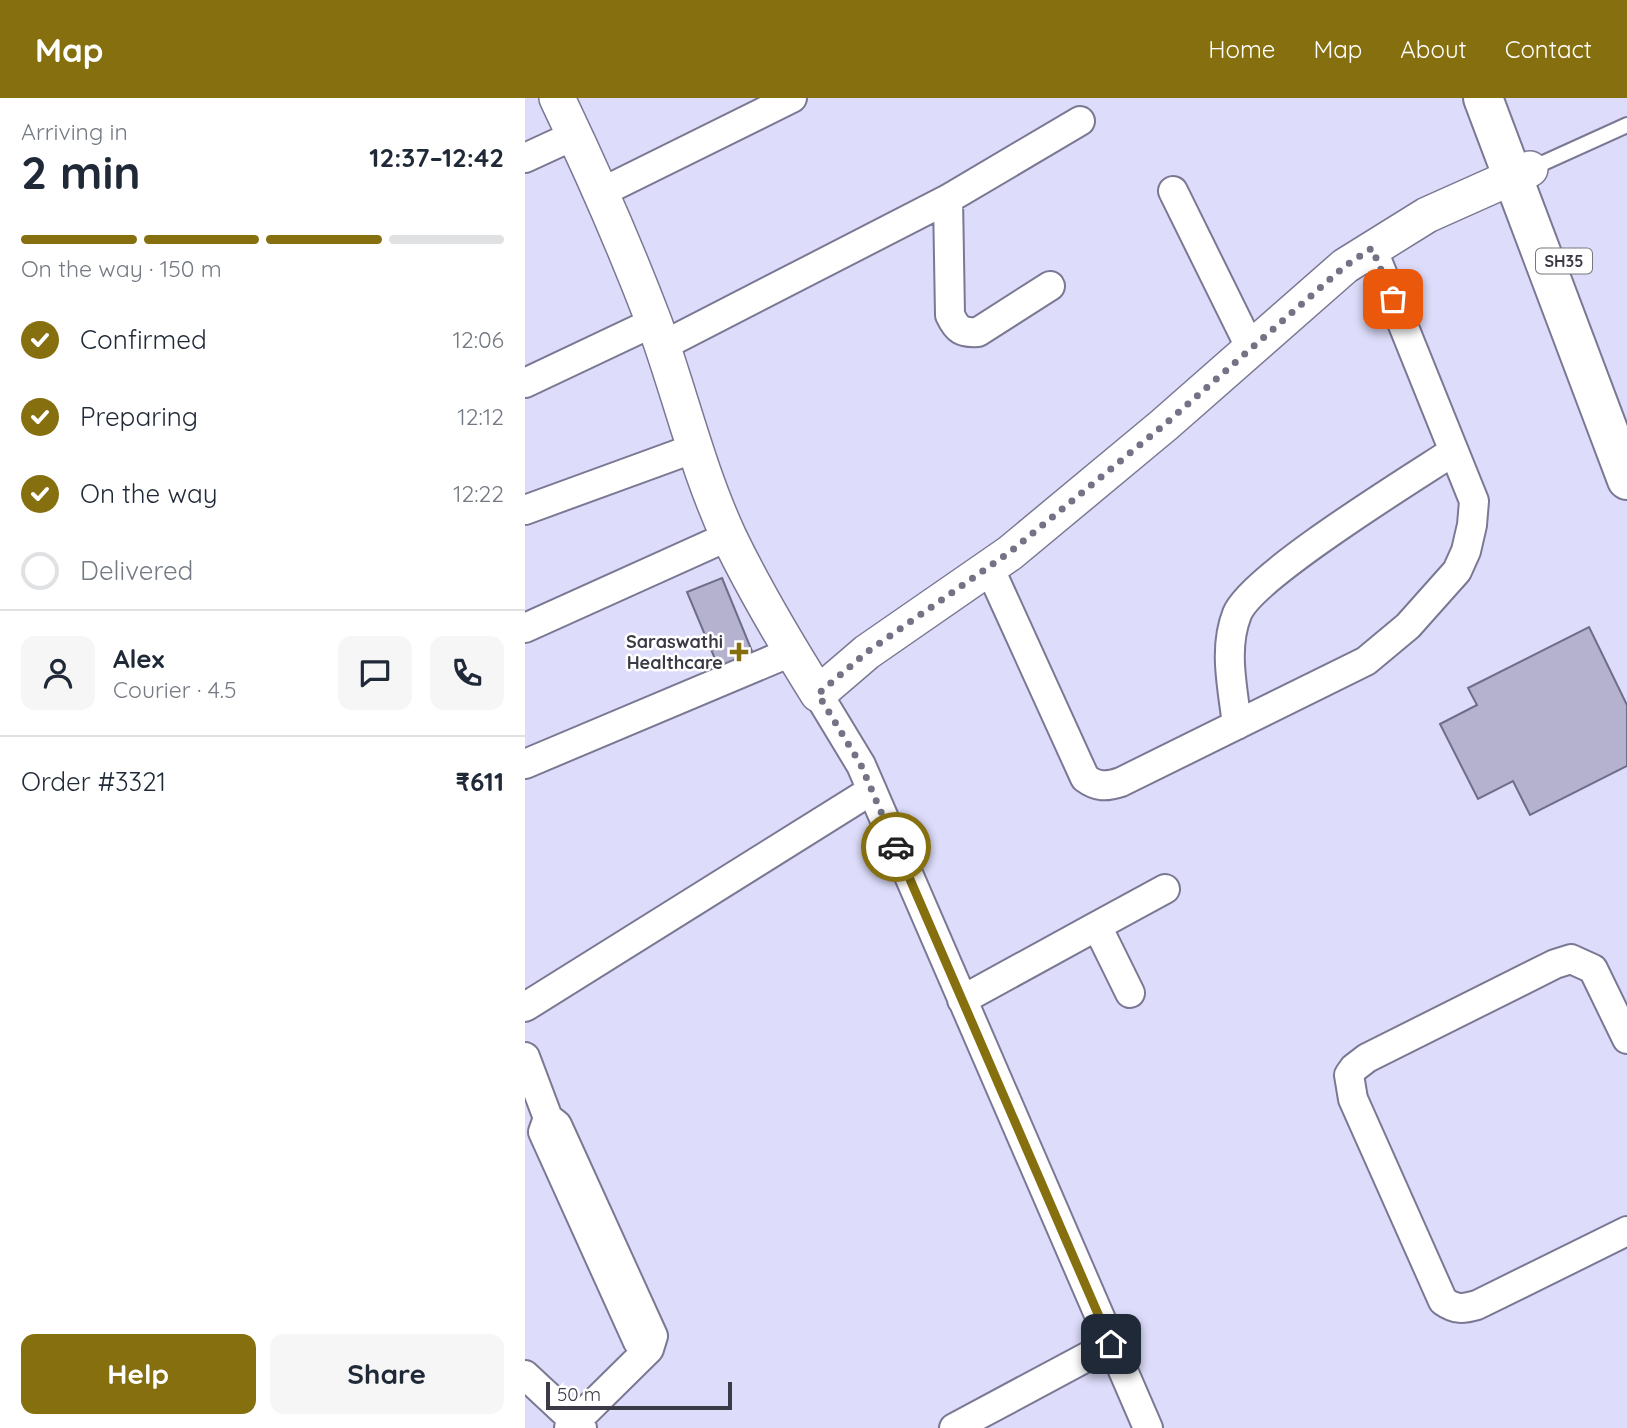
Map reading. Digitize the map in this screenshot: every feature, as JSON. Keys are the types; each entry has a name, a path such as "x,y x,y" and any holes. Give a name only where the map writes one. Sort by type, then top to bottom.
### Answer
{"main road":[{"path":"1483,98 1521,172"},
{"name":"SH35","path":"1504,98 1521,172 1624,451"}],"street":[{"path":"557,98 601,192 658,334 695,448 729,536 791,652 861,765 1148,1428"},
{"path":"601,192 792,98"},
{"path":"525,383 658,334 948,199 1080,121"},
{"path":"525,158 575,135"},
{"path":"818,694 867,652 1010,552 1158,430 1345,266 1427,215 1521,172"},
{"path":"1173,191 1251,349"},
{"path":"948,199 950,316 956,328 965,333 978,332 1050,286"},
{"path":"989,567 1084,778 1094,785 1108,786 1121,782 1366,661 1408,626 1457,570 1466,551 1474,501 1372,248"},
{"path":"525,510 695,448"},
{"path":"1237,725 1230,664 1231,634 1238,611 1259,587 1297,556 1454,451"},
{"path":"525,628 729,536"},
{"path":"525,764 791,652"},
{"path":"525,1007 872,790"},
{"path":"962,1000 1165,889"},
{"path":"1097,926 1130,993"},
{"path":"1627,1039 1593,970 1571,959 1555,964 1367,1058 1354,1068 1349,1076 1353,1099 1443,1301 1454,1308 1463,1309 1477,1305 1627,1230"},
{"path":"525,1057 548,1118 557,1125 653,1336 649,1349 575,1426 525,1376"},
{"path":"954,1428 1111,1344"}],"lane":[{"path":"1521,172 1627,125"}],"building":[{"path":"722,578 754,656 720,671 687,592"},
{"path":"1589,627 1627,705 1627,766 1530,815 1513,781 1478,799 1440,724 1477,705 1468,688"}],"way so far":[{"path":"896,847 861,765 818,694 867,652 1010,552 1164,425 1345,266 1372,248 1393,299"}],"place":[{"name":"Saraswathi Healthcare","path":"739,652"}],"route":[{"path":"896,847 1111,1344"}]}
